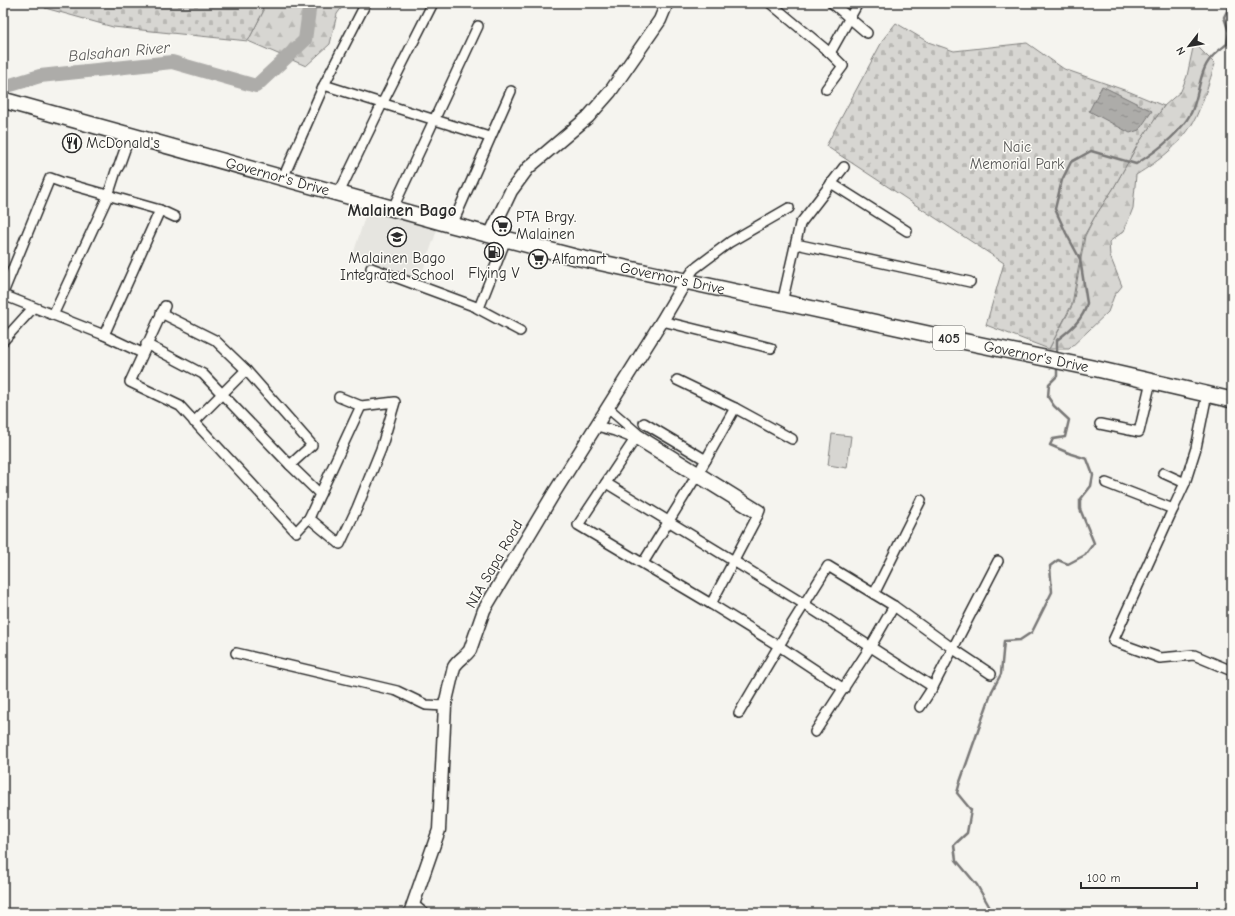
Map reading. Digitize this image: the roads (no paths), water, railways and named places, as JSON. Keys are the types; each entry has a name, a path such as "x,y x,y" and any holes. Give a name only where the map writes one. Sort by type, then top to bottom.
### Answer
{"main road":[{"name":"Governor's Drive","path":"3,100 126,138 283,178 575,257 684,282 1151,381 1232,400"}],"street":[{"path":"283,178 324,85 366,3"},
{"path":"339,193 433,3"},
{"path":"490,235 511,191 528,168 588,117 610,92 660,20 667,3"},
{"path":"770,3 830,53 843,66 826,89"},
{"path":"832,3 867,33"},
{"path":"830,53 858,3"},
{"path":"393,208 478,26"},
{"path":"324,85 489,137"},
{"path":"452,224 489,137 511,91"},
{"path":"53,315 108,196 119,166 126,138"},
{"path":"782,303 800,224 844,167"},
{"path":"175,217 160,210 50,178 3,294 33,308 144,349 203,374 290,465 320,494"},
{"path":"831,183 908,231"},
{"path":"684,282 694,268 730,242 789,208"},
{"path":"104,335 160,210"},
{"path":"477,308 479,308 506,239"},
{"path":"796,244 970,282"},
{"path":"371,268 477,308 520,331"},
{"name":"NIA Sapa Road","path":"412,908 439,830 445,706 454,667 457,662 470,650 484,610 554,493 662,321 684,282"},
{"path":"3,341 33,308"},
{"path":"290,465 312,445 246,370 215,340 163,309 130,382 180,406 296,532 309,518 361,406"},
{"path":"662,321 771,348"},
{"path":"194,422 246,370"},
{"path":"677,380 792,438"},
{"path":"1100,424 1139,432 1151,381"},
{"path":"1207,394 1196,448 1185,483 1113,641 1160,658 1194,655 1232,671"},
{"path":"309,518 340,544 357,508 381,448 395,402 361,406 339,397"},
{"path":"608,408 636,437 698,475 760,510 711,604"},
{"path":"643,564 698,475 735,408"},
{"path":"644,423 706,460"},
{"path":"597,426 636,437"},
{"path":"636,437 578,525 711,604 779,646 844,689"},
{"path":"1163,473 1185,483"},
{"path":"606,483 804,604 933,687"},
{"path":"1106,483 1173,509"},
{"path":"874,594 920,500"},
{"path":"920,707 933,687 998,561"},
{"path":"740,713 828,566 894,606 991,674"},
{"path":"815,732 871,646 894,606"},
{"path":"236,653 397,692 426,705 445,706"},
{"path":"412,908 424,913"}],"water":[{"path":"1102,86 1152,111 1139,130 1130,133 1089,111"}],"waterway":[{"name":"Balsahan River","path":"3,92 4,87 40,76 172,62 256,86 305,40 310,3"},
{"path":"1057,356 1057,340 1071,329 1083,314 1087,303 1080,259 1055,209 1062,180 1071,162 1091,151 1136,164 1152,154 1174,135 1186,121 1194,107 1207,63 1227,44 1229,32 1224,17 1231,3"},
{"path":"993,913 977,885 956,860 954,845 967,833 971,810 957,793 960,782 992,691 1001,674 1004,641 1020,640 1032,632 1052,592 1050,566 1058,560 1068,564 1085,555 1094,543 1080,509 1080,500 1091,486 1093,475 1087,459 1050,445 1053,439 1065,437 1069,420 1054,406 1048,397 1049,384 1057,376 1057,367"}],"place":[{"name":"McDonald's","path":"72,143"},
{"name":"PTA Brgy. Malainen","path":"502,226"},
{"name":"Malainen Bago Integrated School","path":"397,237"},
{"name":"Flying V","path":"494,252"},
{"name":"Alfamart","path":"538,259"}],"district":[{"name":"Malainen Bago","path":"402,210"}],"park label":[{"name":"Naic Memorial Park","path":"1017,156"}]}
